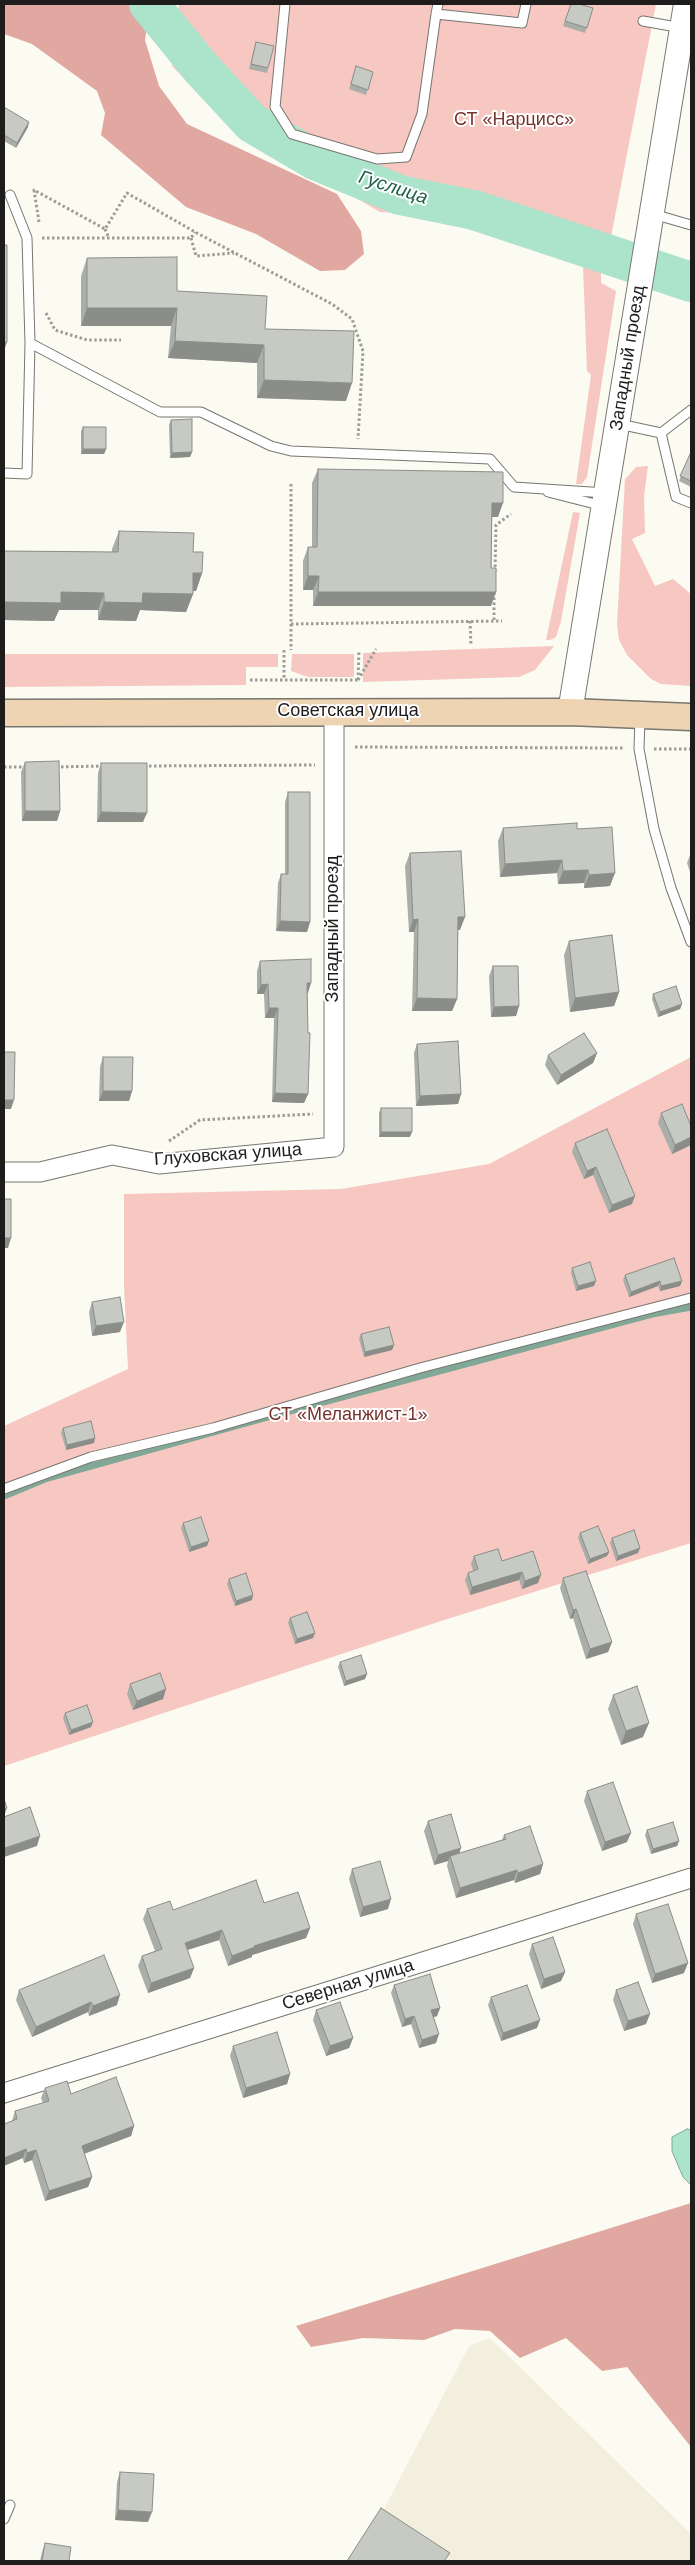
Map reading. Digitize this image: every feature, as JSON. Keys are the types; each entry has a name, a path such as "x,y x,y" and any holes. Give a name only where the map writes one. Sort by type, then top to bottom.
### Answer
{"main road":[{"name":"Советская улица","path":"4,712 334,710 570,712 640,716 691,716"}],"street":[{"name":"Западный проезд","path":"570,712 686,4"},
{"name":"Западный проезд","path":"334,710 334,1147"},
{"name":"Глуховская улица","path":"4,1172 40,1172 112,1155 159,1164 334,1147"},
{"name":"Северная улица","path":"4,2093 691,1878"}],"lane":[{"path":"284,4 275,107 292,134 377,159 406,156 422,114 438,4"},
{"path":"436,14 522,23 526,4"},
{"path":"643,21 682,28"},
{"path":"4,473 27,474 30,343 27,238 10,195"},
{"path":"651,223 691,225"},
{"path":"30,343 160,412 200,412 271,446 291,451 357,452 490,459 514,486 540,490 586,490 605,500"},
{"path":"618,424 661,433 691,410"},
{"path":"661,433 676,497 691,503"},
{"path":"640,716 639,749 654,830 671,888 691,942"},
{"path":"4,1489 91,1457 213,1428 420,1368 691,1298"},
{"path":"4,2519 10,2505"}],"path":[{"path":"42,248 34,190 105,229 108,238"},
{"path":"105,229 127,192 195,232 332,304 352,319 362,350 357,452"},
{"path":"195,232 191,238 196,256 235,253"},
{"path":"27,238 191,238"},
{"path":"46,305 47,315 55,330 87,340 121,340"},
{"path":"291,484 292,650"},
{"path":"495,573 496,525 511,514"},
{"path":"494,592 494,620"},
{"path":"470,621 471,646"},
{"path":"291,624 502,621"},
{"path":"358,680 376,649"},
{"path":"284,650 284,680"},
{"path":"358,680 359,650"},
{"path":"250,680 358,680"},
{"path":"135,766 333,764 355,746 691,749"},
{"path":"46,767 105,766"},
{"path":"4,767 29,767"},
{"path":"163,1142 170,1141 200,1120 318,1114 334,1100"}],"shaded area":[{"path":"4,4 150,4 145,40 159,86 187,124 337,194 361,231 364,254 345,270 320,271 256,234 186,207 101,135 105,113 97,91 32,44 4,34"},
{"path":"687,2129 691,2130 691,2185 683,2177 672,2151 672,2137"},
{"path":"691,2203 691,2447 627,2367 602,2371 566,2338 520,2358 490,2331 455,2329 424,2340 363,2338 311,2347 296,2326"},
{"path":"490,2338 691,2534 691,2561 352,2561 375,2526 469,2346"}],"green space":[{"name":"СТ «Нарцисс»","path":"179,4 656,4 605,268 421,214 380,212 225,121 172,66"},
{"path":"583,266 601,272 601,283 616,291 587,477 582,484 576,484 591,375 587,371"},
{"path":"648,466 644,496 645,533 632,539 655,586 673,579 691,594 691,686 661,684 651,679 627,655 619,640 617,624 625,479 636,467"},
{"path":"573,512 580,513 561,621 556,637 546,640"},
{"path":"554,646 535,670 519,677 363,682 363,653"},
{"path":"4,654 278,654 278,667 246,667 246,685 4,687"},
{"path":"292,654 354,654 354,677 308,677 291,671"},
{"name":"СТ «Меланжист-1»","path":"691,1057 691,1543 441,1621 4,1766 4,1426 128,1369 124,1286 124,1194 341,1189 489,1164"}],"building":[{"path":"571,4 593,8 587,28 565,21"},
{"path":"256,42 274,46 268,68 251,64"},
{"path":"356,66 373,72 368,90 351,84"},
{"path":"4,107 29,122 17,143 4,135"},
{"path":"4,245 7,245 7,342 4,342"},
{"path":"177,257 177,291 267,296 265,329 354,331 352,383 264,380 264,345 175,341 177,308 87,308 87,258"},
{"path":"192,419 192,452 172,453 171,420"},
{"path":"83,427 106,427 106,449 83,449"},
{"path":"691,452 691,481 680,476"},
{"path":"318,469 503,472 503,503 492,503 491,568 496,568 496,592 318,592 319,576 308,576 308,547 317,547"},
{"path":"119,531 194,533 193,552 203,552 202,573 193,573 193,594 143,593 142,603 104,602 104,593 61,592 61,603 4,602 4,551 118,552"},
{"path":"59,761 60,811 25,811 25,762"},
{"path":"101,763 147,763 147,813 101,812"},
{"path":"288,792 310,792 310,922 280,921 281,874 288,874"},
{"path":"577,823 577,829 612,827 615,873 589,875 588,870 563,871 562,860 505,864 503,828"},
{"path":"461,851 465,917 458,917 457,999 417,998 418,919 413,920 410,853"},
{"path":"612,935 619,992 575,998 569,941"},
{"path":"311,959 311,983 307,983 308,1033 310,1033 308,1094 275,1093 278,1008 269,1008 268,984 261,985 260,961"},
{"path":"493,966 518,966 519,1006 494,1007"},
{"path":"676,986 682,1004 660,1012 653,994"},
{"path":"584,1033 597,1053 561,1075 548,1055"},
{"path":"458,1041 461,1094 420,1096 417,1044"},
{"path":"4,1052 15,1052 14,1100 4,1100"},
{"path":"103,1057 133,1057 132,1091 103,1091"},
{"path":"682,1104 691,1126 691,1137 675,1145 661,1113"},
{"path":"381,1108 412,1108 412,1132 381,1132"},
{"path":"607,1129 635,1196 612,1205 596,1167 587,1171 575,1143"},
{"path":"4,1199 11,1199 11,1238 4,1238"},
{"path":"674,1258 682,1281 661,1286 660,1281 631,1292 625,1275"},
{"path":"590,1262 596,1281 578,1286 572,1268"},
{"path":"120,1297 124,1322 96,1326 92,1302"},
{"path":"389,1327 394,1345 365,1352 361,1334"},
{"path":"91,1421 95,1438 67,1445 63,1428"},
{"path":"201,1517 209,1541 191,1547 183,1523"},
{"path":"598,1526 609,1552 590,1559 580,1533"},
{"path":"634,1530 640,1548 618,1556 612,1538"},
{"path":"498,1549 502,1561 533,1551 541,1575 525,1581 522,1572 472,1587 468,1573 478,1569 474,1556"},
{"path":"586,1571 612,1642 590,1649 576,1609 573,1610 563,1578"},
{"path":"246,1573 253,1595 236,1601 229,1579"},
{"path":"307,1612 315,1633 297,1639 290,1618"},
{"path":"361,1655 367,1674 346,1681 340,1662"},
{"path":"160,1673 166,1689 137,1701 130,1684"},
{"path":"637,1686 649,1723 626,1731 613,1695"},
{"path":"87,1705 93,1722 71,1730 65,1713"},
{"path":"613,1782 631,1833 605,1842 587,1791"},
{"path":"30,1807 40,1836 5,1848 4,1817"},
{"path":"451,1814 461,1848 438,1855 428,1821"},
{"path":"673,1822 679,1841 653,1849 647,1830"},
{"path":"530,1826 543,1864 518,1873 517,1870 460,1888 450,1856 506,1839 504,1835"},
{"path":"380,1861 391,1899 363,1907 352,1869"},
{"path":"256,1880 264,1903 298,1892 310,1928 254,1946 232,1956 222,1930 185,1943 194,1968 151,1983 142,1956 162,1949 147,1909 170,1901 173,1910"},
{"path":"668,1904 688,1963 655,1974 636,1914"},
{"path":"553,1937 565,1972 544,1979 532,1944"},
{"path":"104,1955 120,1995 93,2006 91,2002 36,2027 19,1990"},
{"path":"430,1974 440,2008 431,2010 439,2034 422,2040 414,2016 405,2019 394,1985"},
{"path":"638,1982 650,2014 628,2021 616,1990"},
{"path":"527,1985 540,2020 503,2033 491,1997"},
{"path":"340,2002 353,2038 330,2046 316,2010"},
{"path":"277,2032 290,2074 246,2088 233,2046"},
{"path":"116,2077 134,2126 82,2146 92,2177 49,2191 36,2150 27,2153 26,2149 4,2158 4,2124 17,2119 15,2111 49,2101 45,2088 67,2081 71,2094"},
{"path":"120,2472 154,2474 152,2512 118,2510"},
{"path":"381,2508 450,2553 444,2561 347,2561"},
{"path":"45,2543 71,2547 69,2561 42,2561"}],"waterway":[{"name":"Гуслица","path":"149,4 201,68 252,123 315,160 400,195 474,210 691,282"},
{"path":"4,1496 45,1479 268,1417 652,1314 691,1307"}]}
